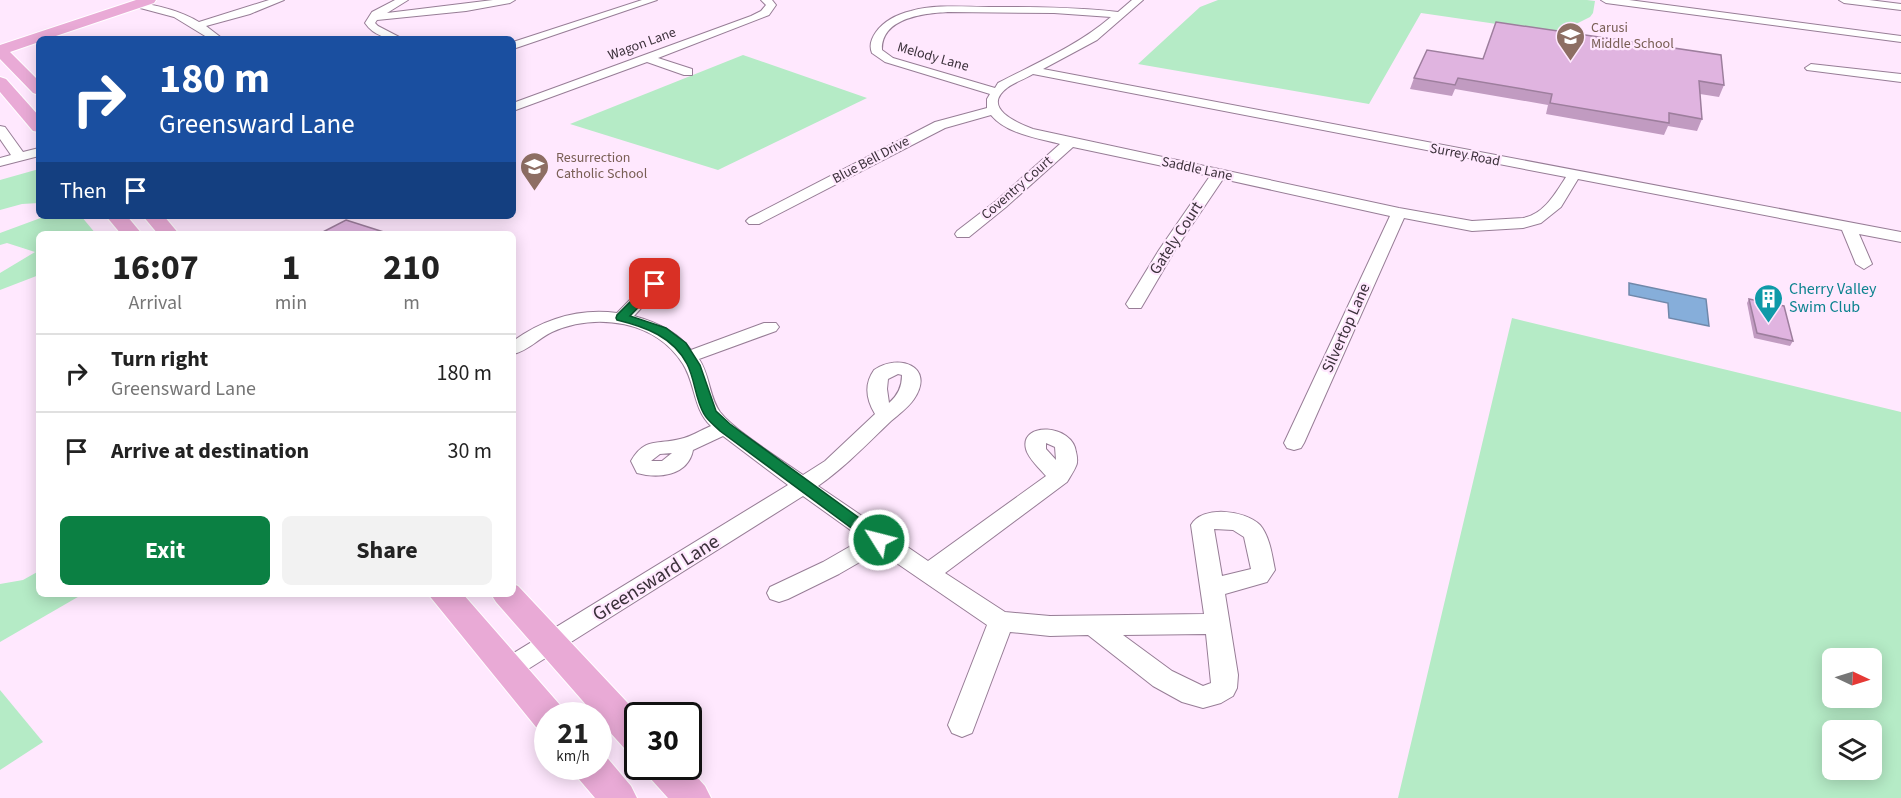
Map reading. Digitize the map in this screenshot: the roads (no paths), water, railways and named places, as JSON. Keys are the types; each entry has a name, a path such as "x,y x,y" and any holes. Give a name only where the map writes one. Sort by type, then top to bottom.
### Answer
{"main road":[{"path":"42,36 149,0"},
{"path":"36,38 0,50 36,87"},
{"path":"0,82 36,124"},
{"path":"119,219 129,231"},
{"path":"156,219 166,231"},
{"path":"447,597 536,702"},
{"path":"510,597 624,723"},
{"path":"603,780 618,798"},
{"path":"676,780 692,798"}],"street":[{"path":"199,25 279,0"},
{"path":"391,36 374,28 370,23 374,16 403,0"},
{"path":"374,16 465,8 510,0"},
{"path":"516,45 652,0"},
{"name":"Wagon Lane","path":"516,106 765,13 771,5 766,0"},
{"path":"993,110 992,104 996,92 1030,70 1093,38 1138,0"},
{"path":"1606,0 1901,39"},
{"path":"1844,0 1901,7"},
{"path":"134,5 173,12 199,25 213,36"},
{"name":"Melody Lane","path":"996,92 889,60 876,51 875,42 881,33 898,20 915,13 933,11 1074,10 1119,15"},
{"path":"647,58 688,72"},
{"path":"1811,68 1901,78"},
{"name":"Surrey Road","path":"1030,70 1901,237"},
{"name":"Saddle Lane","path":"993,110 1003,121 1022,129 1070,142 1399,213 1472,226 1536,220 1556,204 1574,175"},
{"name":"Blue Bell Drive","path":"754,221 940,125 993,110"},
{"path":"0,130 20,157"},
{"name":"Coventry Court","path":"963,234 1001,204 1070,142"},
{"path":"0,162 36,153"},
{"name":"Gately Court","path":"1135,304 1167,250 1219,174"},
{"name":"Silvertop Lane","path":"1294,443 1399,213"},
{"path":"1848,227 1864,264"},
{"path":"622,318 669,269"},
{"path":"516,347 546,327 567,320 597,317 622,318 661,330 681,346 694,365 710,413 725,428 879,540 985,613 1001,621 1050,626 1218,624"},
{"path":"688,357 771,327"},
{"name":"Greensward Lane","path":"508,669 552,644 803,486 832,466 886,415"},
{"path":"683,446 725,428"},
{"path":"928,573 1059,477"},
{"path":"779,593 831,568 879,540"},
{"path":"1093,625 1161,678 1191,695 1204,697 1215,695 1224,688 1225,675 1212,588"},
{"path":"962,725 1001,621"}],"water":[{"path":"1629,283 1706,299 1709,326 1669,318 1668,303 1629,295"}],"place":[{"name":"Carusi Middle School","path":"1570,62"},
{"name":"Resurrection Catholic School","path":"535,192"},
{"name":"Cherry Valley Swim Club","path":"1768,324"}]}
